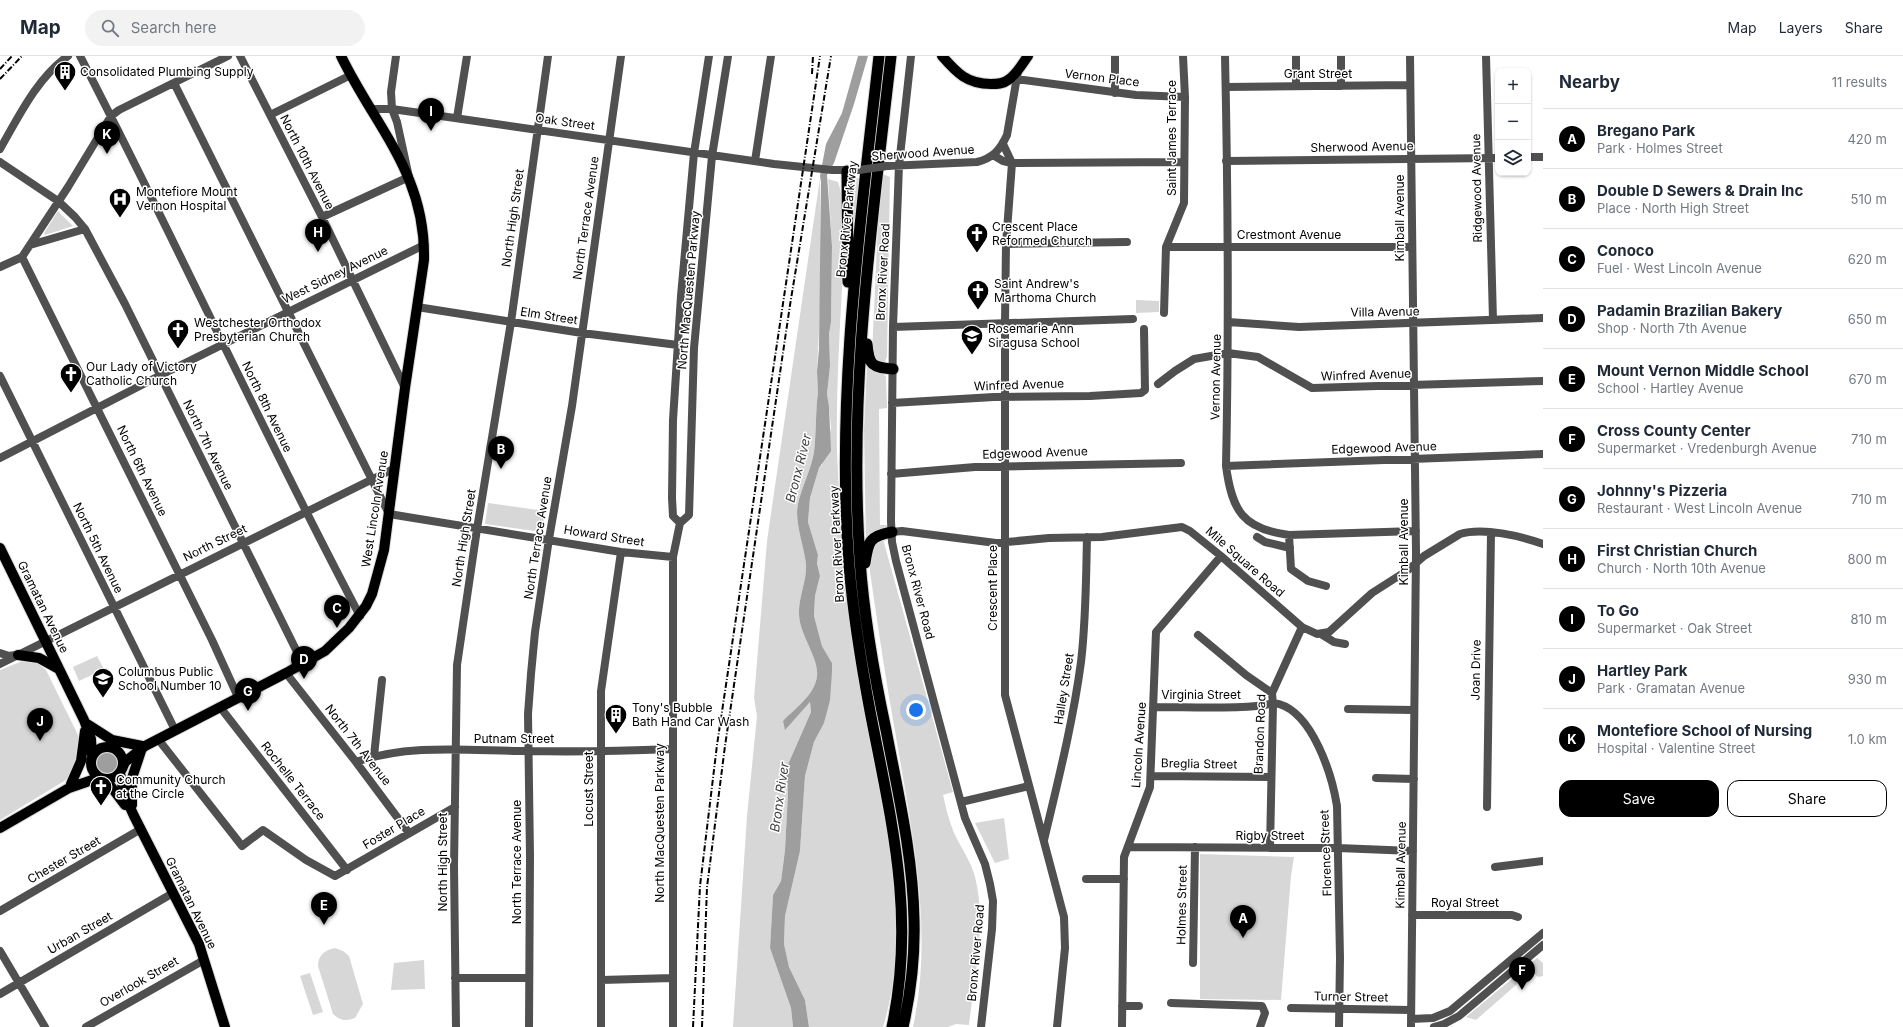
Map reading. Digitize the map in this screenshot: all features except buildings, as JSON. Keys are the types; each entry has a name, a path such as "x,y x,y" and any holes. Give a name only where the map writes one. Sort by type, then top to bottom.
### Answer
{"highway":[{"name":"Bronx River Parkway","path":"879,56 859,224 851,315 846,430 848,543 851,589 861,664 889,802 900,880 902,948 894,1015 890,1027"},
{"name":"Bronx River Parkway","path":"891,56 870,240 864,311 858,479 862,586 873,660 903,815 912,882 914,919 913,957 903,1027"},
{"path":"847,171 847,270 851,315"},
{"path":"864,311 869,360 876,366 893,369"},
{"path":"862,586 867,551 871,541 877,536 892,532"}],"main road":[{"name":"West Lincoln Avenue","path":"121,771 125,762 144,746 303,664 336,642 360,616 372,594 384,550 404,388 424,260 424,245 418,208 409,177 390,139 370,109 341,56"},
{"path":"942,56 959,74 979,84 998,84 1017,75 1028,56"},
{"name":"Gramatan Avenue","path":"0,548 86,723 91,739 91,760"},
{"path":"18,655 39,658 48,665 59,669"},
{"path":"70,786 81,761 86,723 112,740 144,746 137,760 132,778 133,814"},
{"name":"Gramatan Avenue","path":"86,723 103,743 114,749"},
{"name":"West Lincoln Avenue","path":"114,749 124,750 144,746"},
{"path":"0,828 70,786 83,774 98,749 114,749 122,757 121,771 114,778 70,786"},
{"path":"91,760 92,772 102,779"},
{"name":"Gramatan Avenue","path":"121,771 124,794 133,814 199,944 225,1027"},
{"name":"Gramatan Avenue","path":"102,779 133,814"}],"street":[{"path":"0,149 22,110 44,78 58,63 68,56"},
{"name":"North 8th Avenue","path":"80,56 131,154 305,513 360,616"},
{"path":"0,267 22,257 110,116 119,110 228,56"},
{"name":"North 10th Avenue","path":"240,56 322,217 404,388"},
{"name":"West Lincoln Avenue","path":"396,56 391,92 392,109 397,122 409,177"},
{"path":"457,118 467,56"},
{"name":"North High Street","path":"456,1027 454,749 457,665 477,529 511,322 548,56"},
{"name":"North Terrace Avenue","path":"529,1027 528,978 530,856 528,714 534,646 549,539 572,406 621,56"},
{"name":"North MacQuesten Parkway","path":"680,523 673,516 672,498 678,345 694,153 709,56"},
{"name":"North MacQuesten Parkway","path":"673,1027 673,558 680,523 689,515 694,348 712,156 728,56"},
{"path":"756,161 771,56"},
{"name":"Bronx River Road","path":"911,56 899,165 893,327 891,474 892,532 896,561 946,741 965,818 984,864 993,901 992,929 981,1027"},
{"path":"1115,56 1116,93"},
{"name":"Saint James Terrace","path":"1164,313 1166,247 1184,203 1185,96 1183,56"},
{"name":"Vernon Avenue","path":"1225,56 1226,161 1229,246 1226,466 1231,496 1241,513 1269,533 1289,535 1416,531"},
{"path":"1296,56 1296,86"},
{"path":"1341,56 1341,86"},
{"name":"Kimball Avenue","path":"1410,56 1416,531 1411,1023"},
{"name":"Ridgewood Avenue","path":"1486,56 1493,320"},
{"path":"1017,75 1010,122 1003,144 993,155 1003,161 1012,163 1184,162"},
{"name":"Vernon Place","path":"1017,75 1116,93 1185,96"},
{"path":"270,115 351,76"},
{"path":"174,83 287,313 389,514"},
{"name":"Grant Street","path":"1226,87 1410,85"},
{"name":"Oak Street","path":"370,109 392,109 712,156 756,161"},
{"name":"Crescent Place","path":"1003,144 1012,163 1006,244 1006,466 1004,542 1005,695 1064,921 1065,948 1057,1027"},
{"name":"Sherwood Avenue","path":"756,161 835,171 847,171 899,165 977,162 993,155"},
{"path":"1531,158 1543,157"},
{"name":"Sherwood Avenue","path":"1226,161 1495,158"},
{"name":"North 7th Avenue","path":"0,162 58,201 85,229 119,292 303,664"},
{"path":"322,217 409,177"},
{"path":"30,245 85,229"},
{"path":"1006,244 1127,242"},
{"name":"West Sidney Avenue","path":"0,458 223,344 424,245"},
{"name":"Crestmont Avenue","path":"1166,247 1412,247"},
{"name":"North 6th Avenue","path":"22,257 238,697"},
{"name":"Elm Street","path":"417,307 582,333 678,345"},
{"name":"Villa Avenue","path":"1228,322 1299,327 1413,324 1543,318"},
{"path":"893,327 1133,319"},
{"name":"Winfred Avenue","path":"892,403 1005,397 1141,393 1145,390 1144,329"},
{"name":"Winfred Avenue","path":"1158,384 1194,359 1228,353 1258,357 1312,388 1543,381"},
{"name":"North 5th Avenue","path":"0,376 175,730"},
{"name":"Edgewood Avenue","path":"1226,466 1543,454"},
{"name":"Edgewood Avenue","path":"891,474 1006,466 1181,463"},
{"name":"North Street","path":"0,664 395,468"},
{"name":"Howard Street","path":"389,514 621,552 673,558"},
{"name":"Mile Square Road","path":"892,532 902,531 961,540 1004,542 1049,538 1087,537 1182,527 1190,531 1221,556 1302,627 1312,633 1321,634 1334,642 1345,644"},
{"path":"1321,634 1332,630 1362,601 1424,556 1460,534 1490,533 1516,536 1543,544"},
{"name":"Joan Drive","path":"1487,807 1490,533"},
{"path":"1289,535 1291,569 1308,581 1326,586"},
{"name":"Halley Street","path":"1044,842 1071,722 1081,661 1086,596 1087,537"},
{"path":"1257,537 1265,542 1290,548"},
{"name":"Locust Street","path":"601,1027 601,691 621,552"},
{"name":"Lincoln Avenue","path":"1122,1027 1124,857 1146,799 1151,776 1156,632 1221,556"},
{"name":"Brandon Road","path":"1270,848 1272,694 1302,627"},
{"path":"1198,635 1246,675 1272,694"},
{"path":"0,653 9,656 18,655"},
{"name":"North 7th Avenue","path":"286,673 356,762 409,833"},
{"path":"374,756 382,680"},
{"name":"Virginia Street","path":"1154,707 1258,706 1273,704"},
{"name":"Florence Street","path":"1273,704 1283,706 1296,715 1310,732 1334,788 1337,806 1340,958 1338,1027"},
{"name":"Rochelle Terrace","path":"220,707 347,870"},
{"path":"1348,709 1414,710"},
{"name":"Foster Place","path":"158,739 242,846 263,830 283,845 327,873 335,876 455,807"},
{"name":"Putnam Street","path":"356,762 374,756 444,748 528,751 672,749"},
{"name":"Breglia Street","path":"1151,776 1271,777"},
{"path":"1376,778 1414,779"},
{"path":"961,802 1029,786"},
{"name":"Chester Street","path":"0,911 141,829"},
{"name":"Rigby Street","path":"1128,847 1338,848 1413,851"},
{"name":"Holmes Street","path":"1193,963 1195,848"},
{"path":"1495,867 1543,861"},
{"path":"1086,879 1124,880"},
{"name":"Urban Street","path":"0,994 173,893"},
{"name":"Royal Street","path":"1412,915 1512,915 1518,917"},
{"path":"1411,1023 1442,1016 1463,1001 1543,932"},
{"path":"1434,1027 1449,1022 1469,1008 1543,946 1536,938"},
{"path":"0,951 45,1027"},
{"name":"Overlook Street","path":"86,1027 204,960"},
{"path":"455,978 528,978"},
{"path":"601,980 673,978"},
{"path":"1463,1001 1469,1008"},
{"path":"1171,1003 1262,1006 1265,1013 1260,1027"},
{"path":"1122,1006 1139,1006"},
{"name":"Turner Street","path":"1291,1008 1411,1010"}],"shaded area":[{"path":"858,56 868,56 834,163 827,175 832,246 831,322 829,334 830,366 827,394 831,451 819,468 810,498 808,522 818,555 817,563 820,576 815,596 814,616 822,646 832,663 832,672 830,700 824,723 814,742 805,776 800,851 785,916 784,944 789,967 805,1000 809,1027 793,1027 791,1008 770,948 773,895 781,881 785,850 788,792 786,769 811,712 810,702 785,730 783,721 809,695 813,689 817,676 815,662 800,623 799,615 806,564 798,526 797,511 800,497 813,459 815,439 819,349 820,176 826,144 842,113"},
{"path":"883,174 890,177 887,357 884,363 878,364 872,355 878,223"},
{"path":"820,178 821,291 817,371 818,395 815,439 813,459 800,497 797,511 798,526 806,564 799,615 800,623 815,662 817,676 813,689 809,695 783,721 785,729 810,702 811,712 786,769 788,792 785,850 781,881 773,895 770,948 791,1008 793,1027 733,1027 747,816 757,716 754,698 767,541"},
{"path":"855,178 859,178 852,246 851,183"},
{"path":"828,179 838,182 841,193 844,220 838,370 837,451 846,584 856,664 883,799 896,891 897,937 893,982 883,1027 809,1027 805,1000 789,967 784,944 785,916 800,851 805,776 814,742 824,723 832,663 822,646 814,616 815,596 820,576 817,562 818,555 808,522 810,498 819,468 822,465 831,428 827,394 830,366 829,334 831,322 832,246"},
{"path":"58,211 73,226 45,235 44,233"},
{"path":"1136,300 1159,301 1159,312 1136,313"},
{"path":"867,365 883,372 886,377 887,408 879,409 880,525 887,525 887,528 866,545 864,429"},
{"path":"488,503 545,511 542,532 485,524"},
{"path":"883,539 953,792 943,795 948,814 954,833 975,877 980,913 980,932 969,1025 956,1024 948,1027 913,1027 919,991 921,954 921,918 918,881 914,845 885,675 870,572 869,553 875,540"},
{"path":"97,656 104,669 79,681 73,667"},
{"path":"35,661 46,670 77,733 79,739 78,758 73,771 66,780 0,820 0,670 20,662"},
{"path":"107,751 116,754 119,763 116,772 107,775 98,772 95,763 98,754"},
{"path":"1004,818 1009,859 995,863 975,823"},
{"path":"1200,854 1294,857 1291,876 1281,1000 1200,999"},
{"path":"335,948 343,951 349,956 363,1004 355,1018 349,1020 343,1020 333,1014 318,966 321,956 328,950"},
{"path":"1537,958 1543,963 1543,976 1538,977 1532,971 1476,1020 1466,1017"},
{"path":"424,960 425,989 391,990 394,963"},
{"path":"310,973 323,1012 313,1015 300,976"}],"railway":[{"path":"0,69 12,56"},
{"path":"0,79 22,56"},
{"path":"812,74 813,56"},
{"path":"693,1027 700,886 717,745 820,56"},
{"path":"702,1027 707,887 725,746 790,305 831,56"}],"place":[{"name":"Consolidated Plumbing Supply","path":"65,92"},
{"name":"To Go","path":"431,131"},
{"name":"Montefiore School of Nursing","path":"107,154"},
{"name":"Montefiore Mount Vernon Hospital","path":"120,218"},
{"name":"First Christian Church","path":"318,252"},
{"name":"Crescent Place Reformed Church","path":"977,254"},
{"name":"Saint Andrew's Marthoma Church","path":"978,310"},
{"name":"Westchester Orthodox Presbyterian Church","path":"178,350"},
{"name":"Rosemarie Ann Siragusa School","path":"972,356"},
{"name":"Our Lady of Victory Catholic Church","path":"71,394"},
{"name":"Double D Sewers & Drain Inc","path":"501,469"},
{"name":"Conoco","path":"337,628"},
{"name":"Padamin Brazilian Bakery","path":"304,679"},
{"name":"Columbus Public School Number 10","path":"103,698"},
{"name":"Johnny's Pizzeria","path":"248,711"},
{"name":"Tony's Bubble Bath Hand Car Wash","path":"616,734"},
{"name":"Hartley Park","path":"40,741"},
{"name":"Community Church at the Circle","path":"101,806"},
{"name":"Mount Vernon Middle School","path":"324,925"},
{"name":"Bregano Park","path":"1243,938"},
{"name":"Cross County Center","path":"1522,990"}],"water label":[{"name":"Bronx River","path":"798,468"},
{"name":"Bronx River","path":"779,797"}]}
